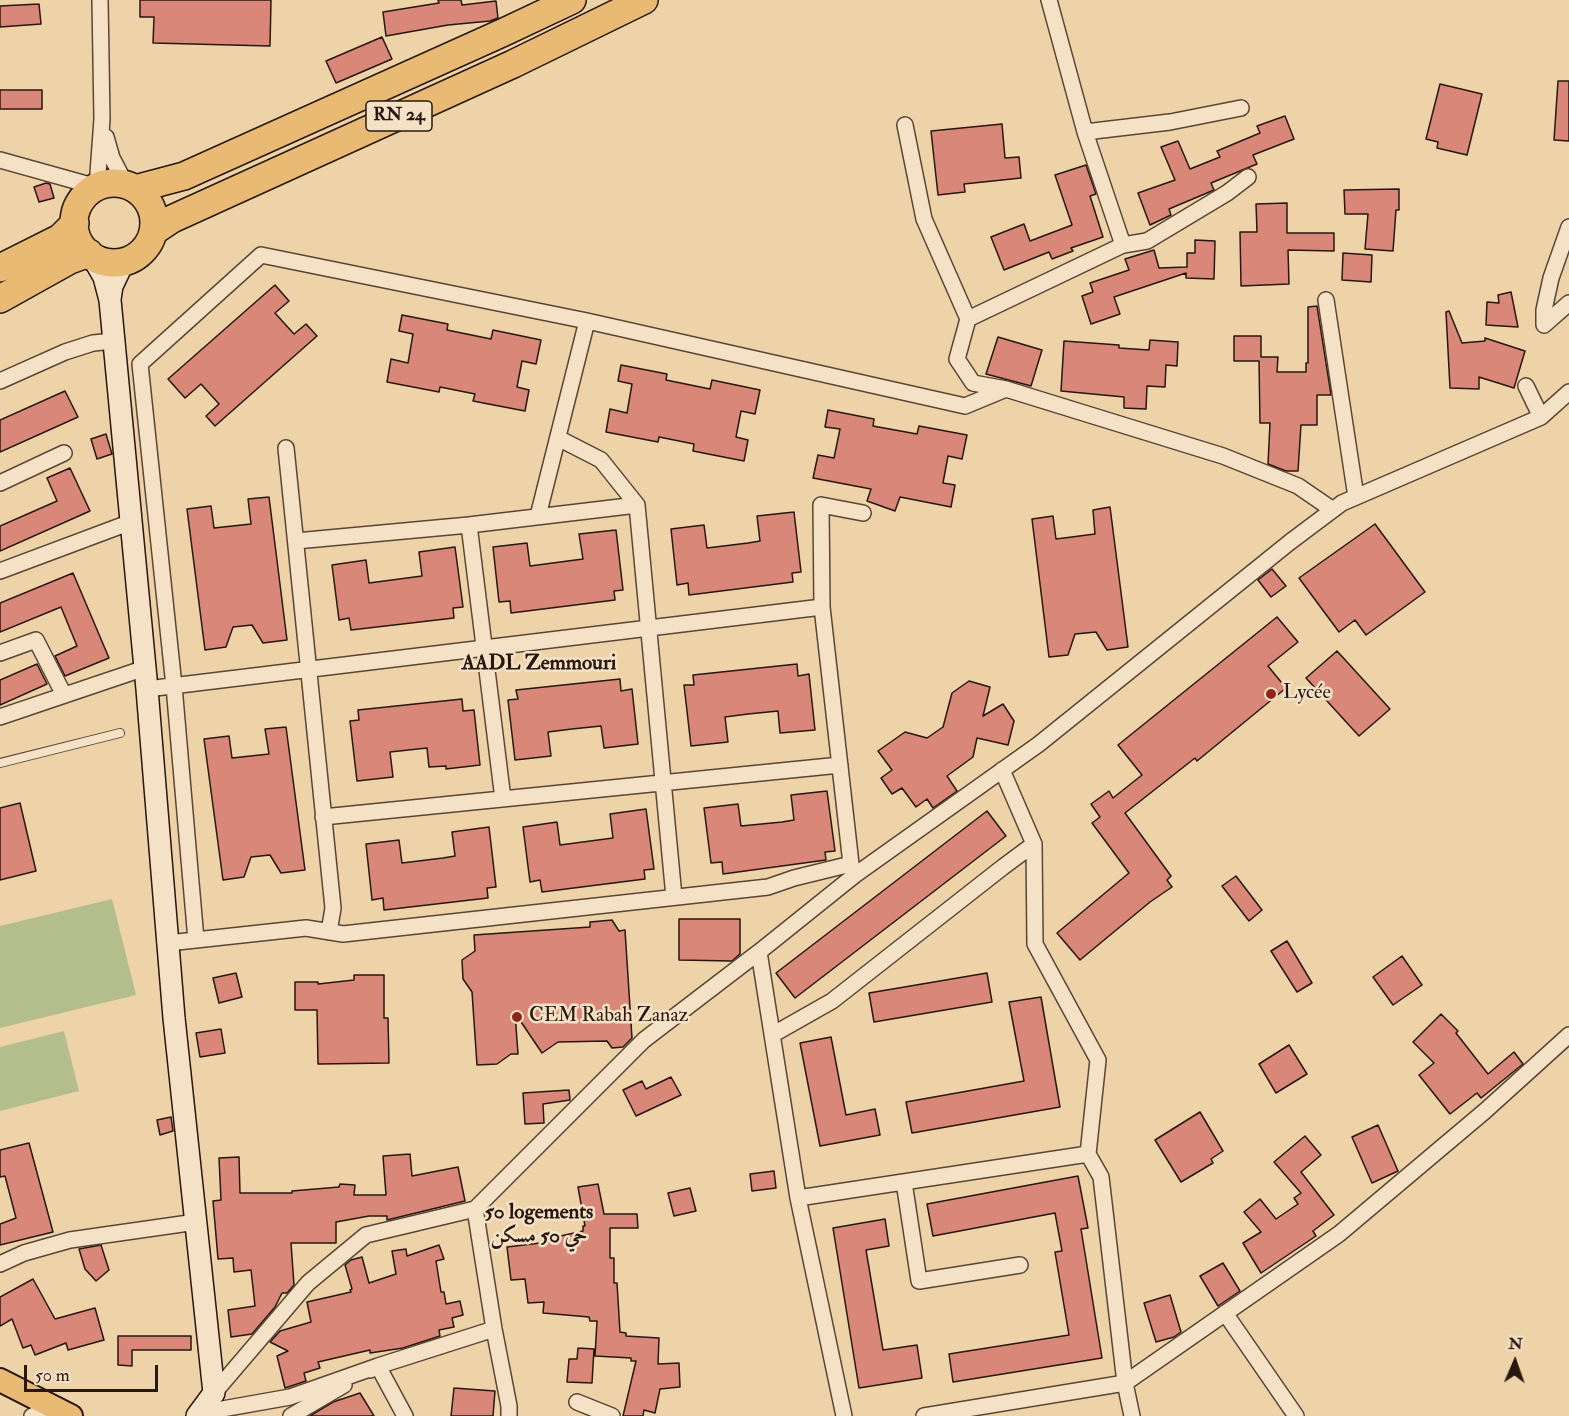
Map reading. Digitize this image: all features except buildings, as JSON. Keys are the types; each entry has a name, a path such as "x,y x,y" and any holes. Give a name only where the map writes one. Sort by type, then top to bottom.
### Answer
{"highway":[{"name":"RN 24","path":"130,187 184,176 572,0"},
{"name":"RN 24","path":"153,231 172,219 513,64 644,0"},
{"path":"106,184 130,187 147,200 151,207 153,231 143,250 135,257 124,261 108,262 90,254 81,245 75,223 76,212 88,193 97,187 106,184"},
{"path":"0,268 60,238 75,223"},
{"path":"0,299 70,260 90,254"}],"main road":[{"path":"0,1380 52,1413"}],"street":[{"path":"0,160 97,187 102,119 100,0"},
{"path":"1049,0 1086,132 1123,246"},
{"path":"1086,132 1170,122 1241,108"},
{"path":"102,119 112,158 130,187"},
{"path":"905,125 924,219 968,319 957,358 973,383 1006,389 1223,456 1298,486 1333,510"},
{"path":"968,319 1123,246 1147,241 1248,177"},
{"path":"1569,227 1551,278 1544,310 1544,325 1569,303"},
{"path":"90,254 104,277 110,300 147,689 174,1018 214,1393"},
{"path":"196,940 174,686 140,364 261,255 587,321 965,406 1006,389"},
{"path":"110,300 112,286 124,261"},
{"path":"1326,300 1356,497"},
{"path":"538,516 587,321"},
{"path":"0,381 65,352 93,343 114,341"},
{"path":"965,406 973,383"},
{"path":"1526,386 1541,417"},
{"path":"198,1414 308,1283 366,1235 476,1209 644,1040 759,952 853,869 1039,744 1281,549 1333,510 1356,497 1541,417 1569,392"},
{"path":"558,438 601,460 637,506 674,897"},
{"path":"286,448 333,908 329,932"},
{"path":"0,483 64,453"},
{"path":"853,869 822,607 821,504 863,513"},
{"path":"296,541 637,506"},
{"path":"0,571 131,522"},
{"path":"469,525 503,799"},
{"path":"147,689 822,607"},
{"path":"0,652 36,640 64,695"},
{"path":"0,717 145,668"},
{"path":"323,817 840,765"},
{"path":"1002,770 1034,844 1035,944 1098,1060 1088,1154 1101,1177 1125,1383 1132,1416"},
{"path":"772,1035 832,1001 1034,844"},
{"path":"168,943 306,928 343,934 768,887 794,878 853,869"},
{"path":"759,952 798,1198 843,1416"},
{"path":"924,1416 1125,1383 1339,1234 1485,1111 1569,1035"},
{"path":"798,1198 1088,1154"},
{"path":"904,1182 919,1281 1020,1265"},
{"path":"476,1209 494,1329 510,1406 509,1416"},
{"path":"0,1264 24,1253 70,1240 196,1222"},
{"path":"1225,1313 1296,1416"},
{"path":"198,1414 290,1398 378,1366 494,1329"},
{"path":"291,1416 378,1366"},
{"path":"378,1366 405,1416"},
{"path":"577,1402 612,1416"}],"lane":[{"path":"0,763 120,733"}],"green space":[{"path":"112,899 136,995 0,1028 0,926"},
{"path":"64,1031 79,1091 0,1111 0,1047"}],"place":[{"name":"Lycée","path":"1271,694"},
{"name":"CEM Rabah Zanaz","path":"517,1017"}],"district":[{"name":"AADL Zemmouri","path":"539,664"},
{"name":"50 logements حي 50 مسكن","path":"539,1225"}]}
